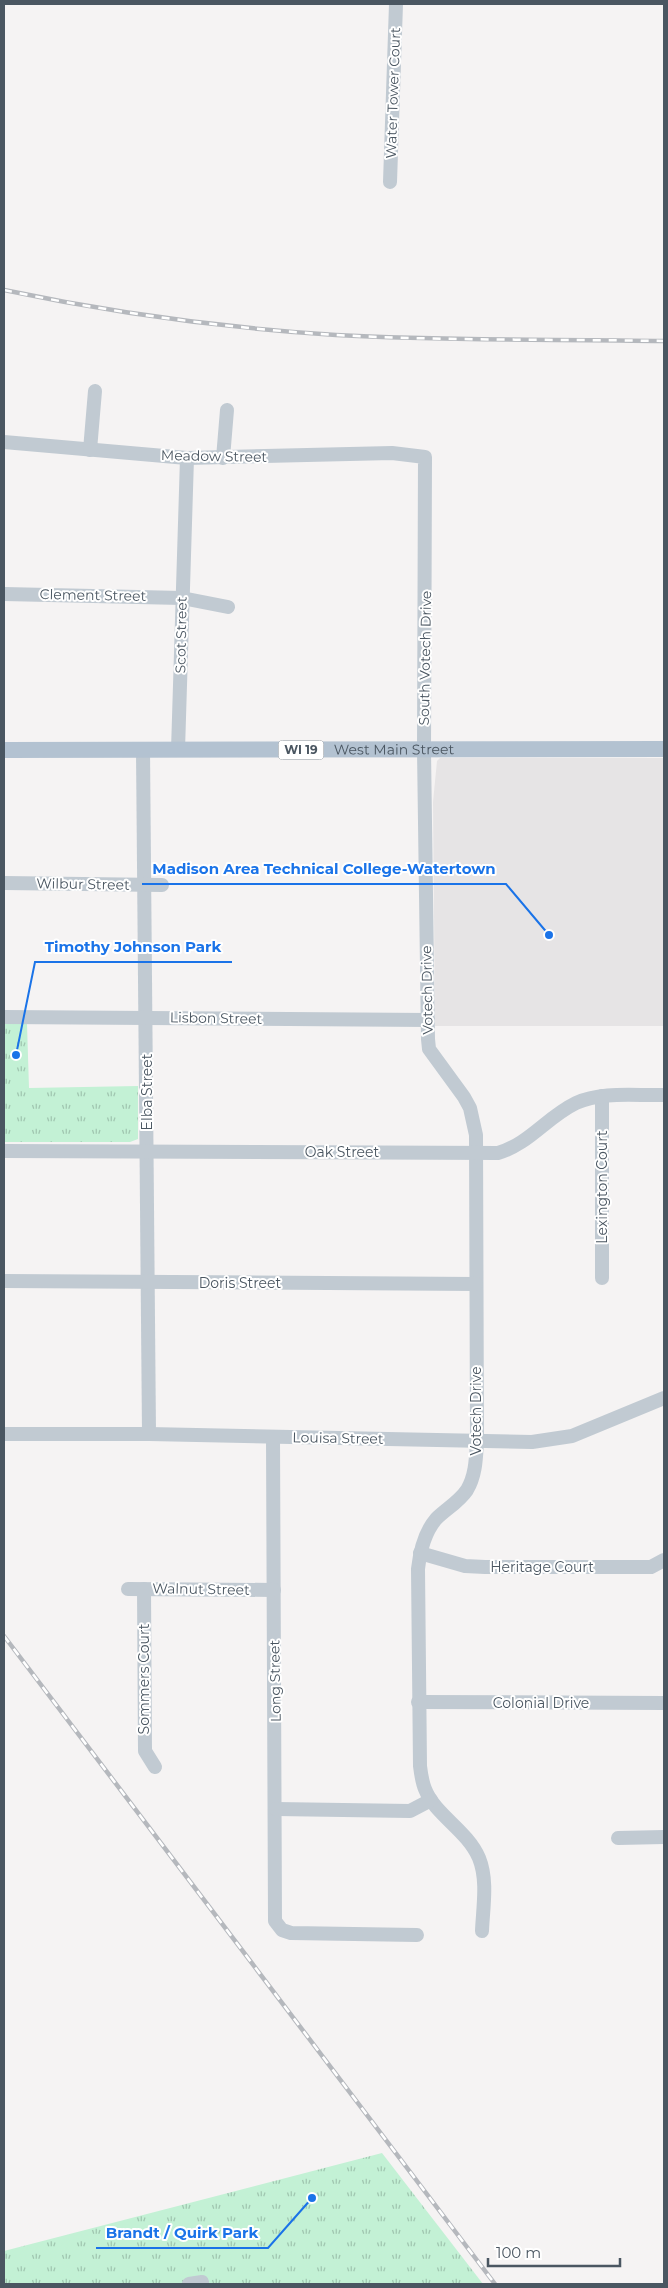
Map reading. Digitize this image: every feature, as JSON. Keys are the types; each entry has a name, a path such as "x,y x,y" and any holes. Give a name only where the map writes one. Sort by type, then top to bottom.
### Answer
{"main road":[{"name":"West Main Street","path":"4,750 664,749"}],"street":[{"name":"Water Tower Court","path":"390,182 396,4"},
{"path":"90,450 95,391"},
{"path":"223,458 227,410"},
{"name":"Meadow Street","path":"4,442 187,458 392,454 425,457"},
{"name":"South Votech Drive","path":"425,457 424,750 426,890"},
{"name":"Scot Street","path":"178,750 187,458"},
{"name":"Clement Street","path":"4,594 182,598 228,607"},
{"name":"Elba Street","path":"143,750 149,1434"},
{"name":"Wilbur Street","path":"4,883 162,885"},
{"name":"Votech Drive","path":"426,890 429,1049 470,1108 476,1136 477,1441 476,1462 467,1490 432,1524 420,1553 418,1702 420,1766 425,1790 431,1800 469,1840 479,1859 483,1881 482,1930"},
{"name":"Lisbon Street","path":"4,1017 428,1020"},
{"name":"Oak Street","path":"4,1151 498,1153 509,1150 576,1104 602,1096 664,1095"},
{"name":"Lexington Court","path":"602,1096 602,1278"},
{"name":"Doris Street","path":"4,1282 476,1284"},
{"name":"Louisa Street","path":"4,1434 149,1434 532,1442 565,1438 664,1398"},
{"name":"Long Street","path":"273,1437 276,1925 285,1932 299,1934 417,1935"},
{"name":"Heritage Court","path":"420,1553 465,1566 485,1567 651,1567 664,1560"},
{"name":"Walnut Street","path":"128,1588 274,1590"},
{"name":"Sommers Court","path":"144,1589 145,1751 155,1767"},
{"name":"Colonial Drive","path":"418,1702 664,1703"},
{"path":"276,1809 410,1811 431,1800"},
{"path":"618,1838 664,1837"}],"shaded area":[{"path":"440,758 664,758 664,1026 435,1026 433,802 437,761"}],"green space":[{"path":"4,1023 27,1024 29,1088 138,1086 138,1139 130,1142 4,1142"},
{"path":"382,2153 483,2284 4,2284 4,2251"}],"railway":[{"path":"4,290 86,306 211,324 294,332 418,338 664,341"},
{"path":"4,1636 495,2284"}],"place":[{"name":"Madison Area Technical College-Watertown","path":"549,935"},
{"name":"Timothy Johnson Park","path":"16,1055"},
{"name":"Brandt / Quirk Park","path":"312,2198"}]}
